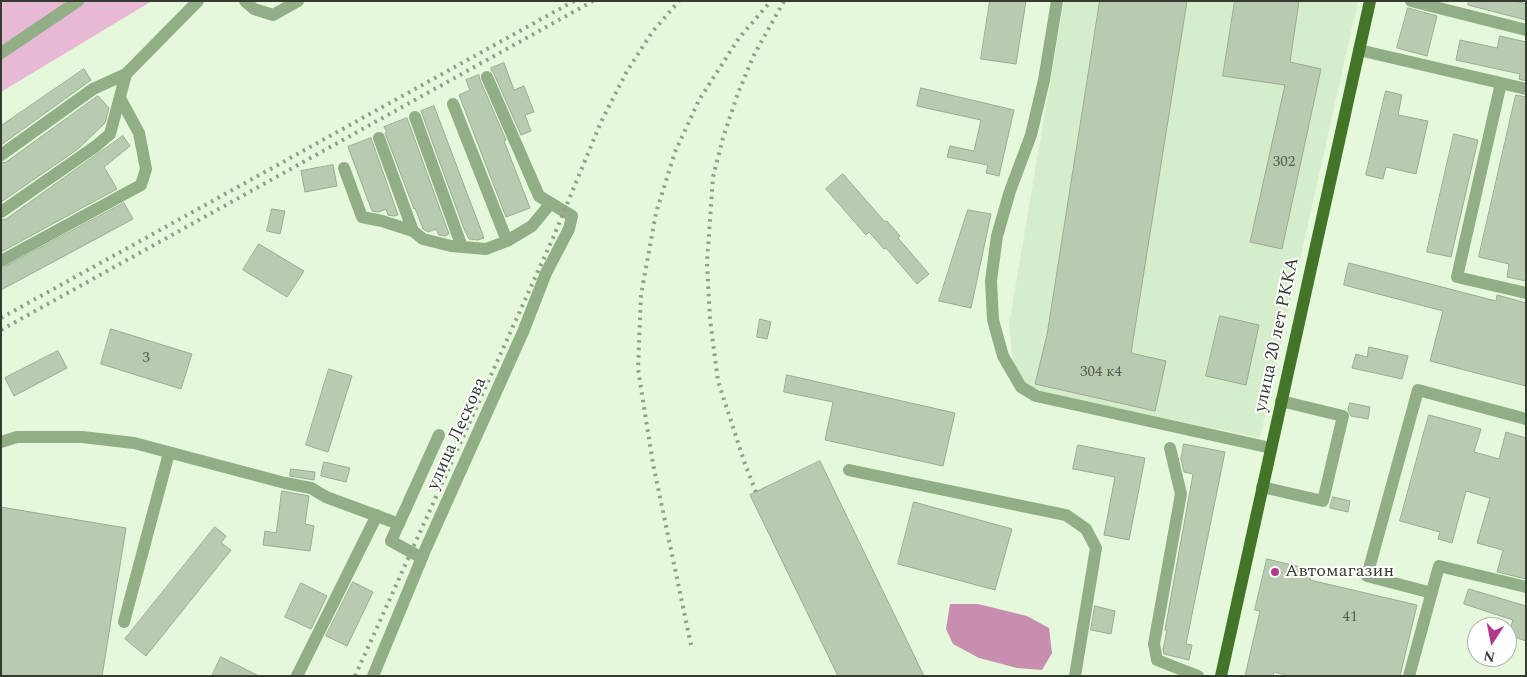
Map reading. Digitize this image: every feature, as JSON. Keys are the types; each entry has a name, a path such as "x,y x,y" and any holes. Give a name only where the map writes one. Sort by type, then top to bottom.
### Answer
{"main road":[{"name":"улица 20 лет РККА","path":"1220,676 1370,1"}],"street":[{"path":"1,53 78,1"},
{"path":"1,155 93,89 126,74 198,1"},
{"path":"245,1 254,10 273,14 298,1"},
{"path":"1057,1 1044,80 1031,135 1010,191 998,236 992,281 993,320 1003,356 1021,386 1036,396 1271,448"},
{"path":"1411,1 1526,30"},
{"path":"1359,50 1526,89"},
{"path":"1,212 81,157 110,134 126,74"},
{"path":"344,168 362,217 413,231 423,239 462,247 486,249 507,241 532,226 550,204 539,196 487,77"},
{"path":"1501,83 1456,277 1526,293"},
{"path":"1,261 141,185 146,169 140,133 120,98"},
{"path":"453,104 507,241"},
{"path":"415,117 462,247"},
{"path":"379,138 413,231"},
{"name":"улица Лескова","path":"373,676 422,558 523,332 546,273 569,229 572,216 550,204"},
{"path":"1432,593 1367,576 1418,390 1526,419"},
{"path":"1262,487 1323,501 1343,416 1281,401"},
{"path":"422,558 391,540 439,435"},
{"path":"1,442 17,437 82,437 134,443 285,483 311,488 326,497 399,524"},
{"path":"1170,448 1181,494 1154,644 1157,660 1198,676"},
{"path":"124,622 169,453"},
{"path":"849,470 1066,514 1086,529 1096,548 1075,676"},
{"path":"297,676 377,516"},
{"path":"1409,676 1439,566 1526,587"}],"shaded area":[{"path":"1,1 152,1 1,92"},
{"path":"1064,1 1358,1 1260,438 1041,392 1027,385 1013,364 1009,324"},
{"path":"950,604 978,604 1027,616 1049,628 1052,653 1042,670 1017,668 979,658 953,644 946,629"}],"building":[{"path":"990,1 1026,1 1016,64 981,59"},
{"path":"1100,1 1187,1 1131,353 1166,361 1155,411 1035,384 1047,335"},
{"path":"1235,1 1299,1 1290,62 1321,69 1282,249 1250,242 1285,85 1223,76"},
{"path":"1469,1 1516,1 1526,4 1526,20 1468,5"},
{"path":"1408,8 1437,16 1427,56 1397,48"},
{"path":"1500,36 1526,42 1526,81 1519,79 1520,74 1456,60 1460,40 1497,48"},
{"path":"504,63 514,90 524,86 534,112 525,115 531,131 521,135 491,70 491,68"},
{"path":"84,69 91,80 1,145 1,126"},
{"path":"479,75 506,140 504,141 530,208 506,217 459,95 470,90 466,80"},
{"path":"921,88 1014,110 999,176 986,173 988,165 947,157 950,146 974,151 981,120 917,106"},
{"path":"1386,91 1402,95 1398,115 1428,121 1416,174 1386,167 1383,179 1366,175"},
{"path":"1516,95 1526,97 1526,281 1507,277 1509,264 1479,257"},
{"path":"98,96 109,108 105,123 78,149 1,202 1,163 6,162"},
{"path":"434,106 484,238 478,240 469,239 464,229 421,111"},
{"path":"407,118 449,234 445,236 439,235 436,229 428,232 423,229 385,133 387,132 384,127"},
{"path":"1454,134 1478,140 1451,257 1427,252"},
{"path":"123,136 130,146 104,167 117,189 1,252 1,220 6,219"},
{"path":"371,138 398,215 388,215 386,209 379,212 372,211 348,147"},
{"path":"333,165 337,186 305,192 301,171"},
{"path":"843,174 885,222 887,221 900,236 898,238 929,274 917,284 886,248 884,249 869,232 866,235 826,189"},
{"path":"124,203 133,219 1,290 1,269"},
{"path":"272,209 285,211 280,234 267,231"},
{"path":"968,210 991,214 971,308 939,301"},
{"path":"259,244 304,271 287,297 243,270"},
{"path":"1349,263 1496,301 1497,295 1526,303 1526,386 1430,361 1443,311 1344,285"},
{"path":"1220,316 1259,325 1246,385 1206,376"},
{"path":"760,319 771,322 767,339 757,337"},
{"path":"111,329 192,354 181,389 101,364"},
{"path":"1369,347 1408,356 1402,379 1352,368 1356,354 1367,357"},
{"path":"58,351 67,368 14,396 5,378"},
{"path":"329,369 352,376 328,452 306,445"},
{"path":"787,375 955,413 943,466 825,440 833,402 784,392"},
{"path":"1350,403 1370,407 1368,419 1351,416 1348,410"},
{"path":"1429,415 1481,429 1474,452 1499,459 1506,432 1526,438 1526,579 1497,572 1503,550 1477,543 1490,498 1466,491 1452,543 1438,539 1440,532 1400,521"},
{"path":"1184,444 1225,452 1186,644 1192,645 1189,660 1164,654 1163,650 1193,474 1184,472 1181,459"},
{"path":"1078,445 1145,458 1129,540 1104,535 1115,477 1073,469"},
{"path":"820,461 924,676 838,676 750,495"},
{"path":"324,462 350,468 346,482 321,476"},
{"path":"291,469 315,472 314,480 290,476"},
{"path":"282,491 309,496 305,524 314,526 310,551 263,545 265,531 276,533"},
{"path":"1333,497 1350,501 1348,512 1330,508"},
{"path":"914,502 1012,529 995,590 898,564"},
{"path":"1,507 126,528 102,676 1,676"},
{"path":"215,527 226,536 221,543 231,550 146,656 125,639"},
{"path":"1267,559 1313,570 1310,580 1417,605 1400,676 1290,676 1274,672 1273,676 1245,676 1260,611 1255,610"},
{"path":"353,582 373,592 347,646 326,636"},
{"path":"301,583 327,596 311,629 285,617"},
{"path":"1469,589 1526,606 1526,641 1517,638 1517,617 1504,617 1464,604"},
{"path":"1095,606 1115,611 1111,634 1091,630"},
{"path":"221,657 259,676 212,676"}],"railway":[{"path":"1,318 574,1"},
{"path":"1,330 593,1"},
{"path":"355,676 553,238 601,122 627,71 653,31 679,1"},
{"path":"691,645 653,464 638,369 641,295 656,213 675,152 699,100 739,38 771,1"},
{"path":"756,492 718,381 710,319 707,263 713,177 723,138 738,93 754,55 784,1"}],"place":[{"name":"Автомагазин","path":"1275,572"}]}
